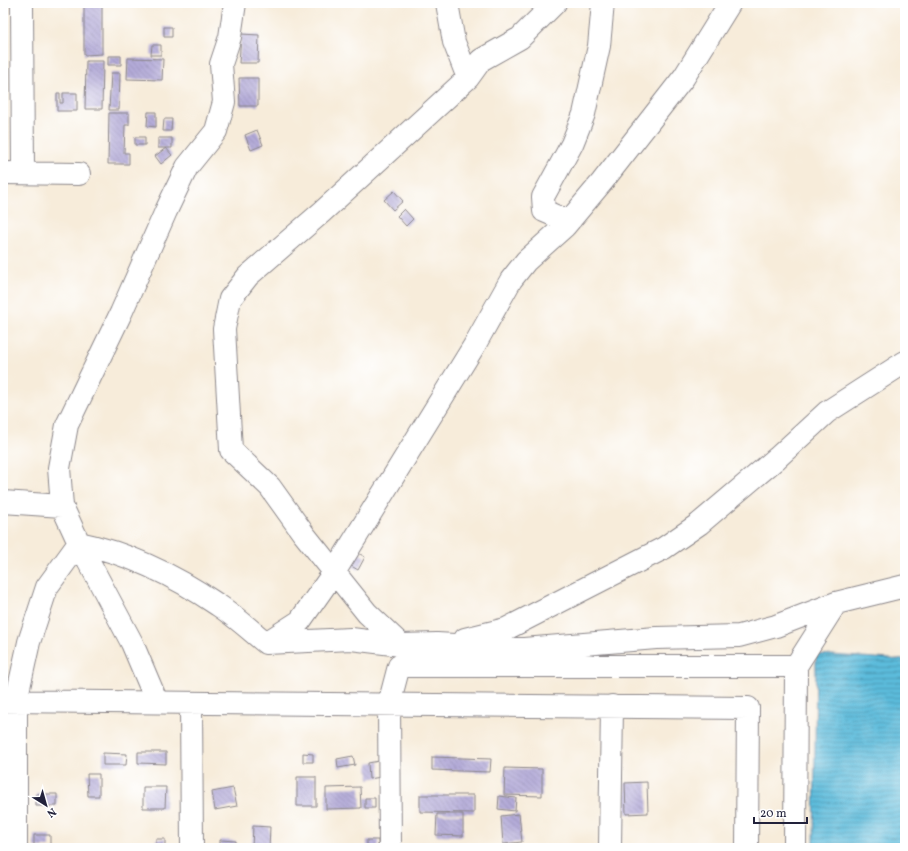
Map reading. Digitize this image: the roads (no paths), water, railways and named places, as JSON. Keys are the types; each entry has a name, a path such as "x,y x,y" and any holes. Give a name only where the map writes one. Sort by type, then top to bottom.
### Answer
{"street":[{"path":"22,3 13,173 79,174"},
{"path":"157,702 132,643 79,543 62,506 59,468 67,425 122,312 187,167 216,131 224,102 221,64 230,37 235,3"},
{"path":"447,3 454,42 468,78"},
{"path":"401,645 366,613 335,571 302,533 270,487 230,450 224,329 230,298 248,276 322,212 468,78 481,60 520,38 555,3"},
{"path":"571,219 558,217 544,211 544,197 572,144 584,114 599,46 603,3"},
{"path":"266,643 300,621 335,571 474,346 511,280 526,261 571,219 684,77 730,3"},
{"path":"436,644 470,638 506,629 664,548 699,524 777,458 827,412 905,362"},
{"path":"3,502 62,506"},
{"path":"79,543 97,546 155,568 218,605 266,643 351,639 401,645 436,644 524,649 656,638 739,636 776,626 836,603 905,586"},
{"path":"16,848 10,701 48,587 79,543"},
{"path":"795,848 796,666 836,603"},
{"path":"390,848 389,704 399,666 796,666"},
{"path":"10,701 748,708 746,848"},
{"path":"191,702 192,848"},
{"path":"610,848 612,706"}],"water":[{"path":"816,654 905,660 905,848 814,848"}]}
